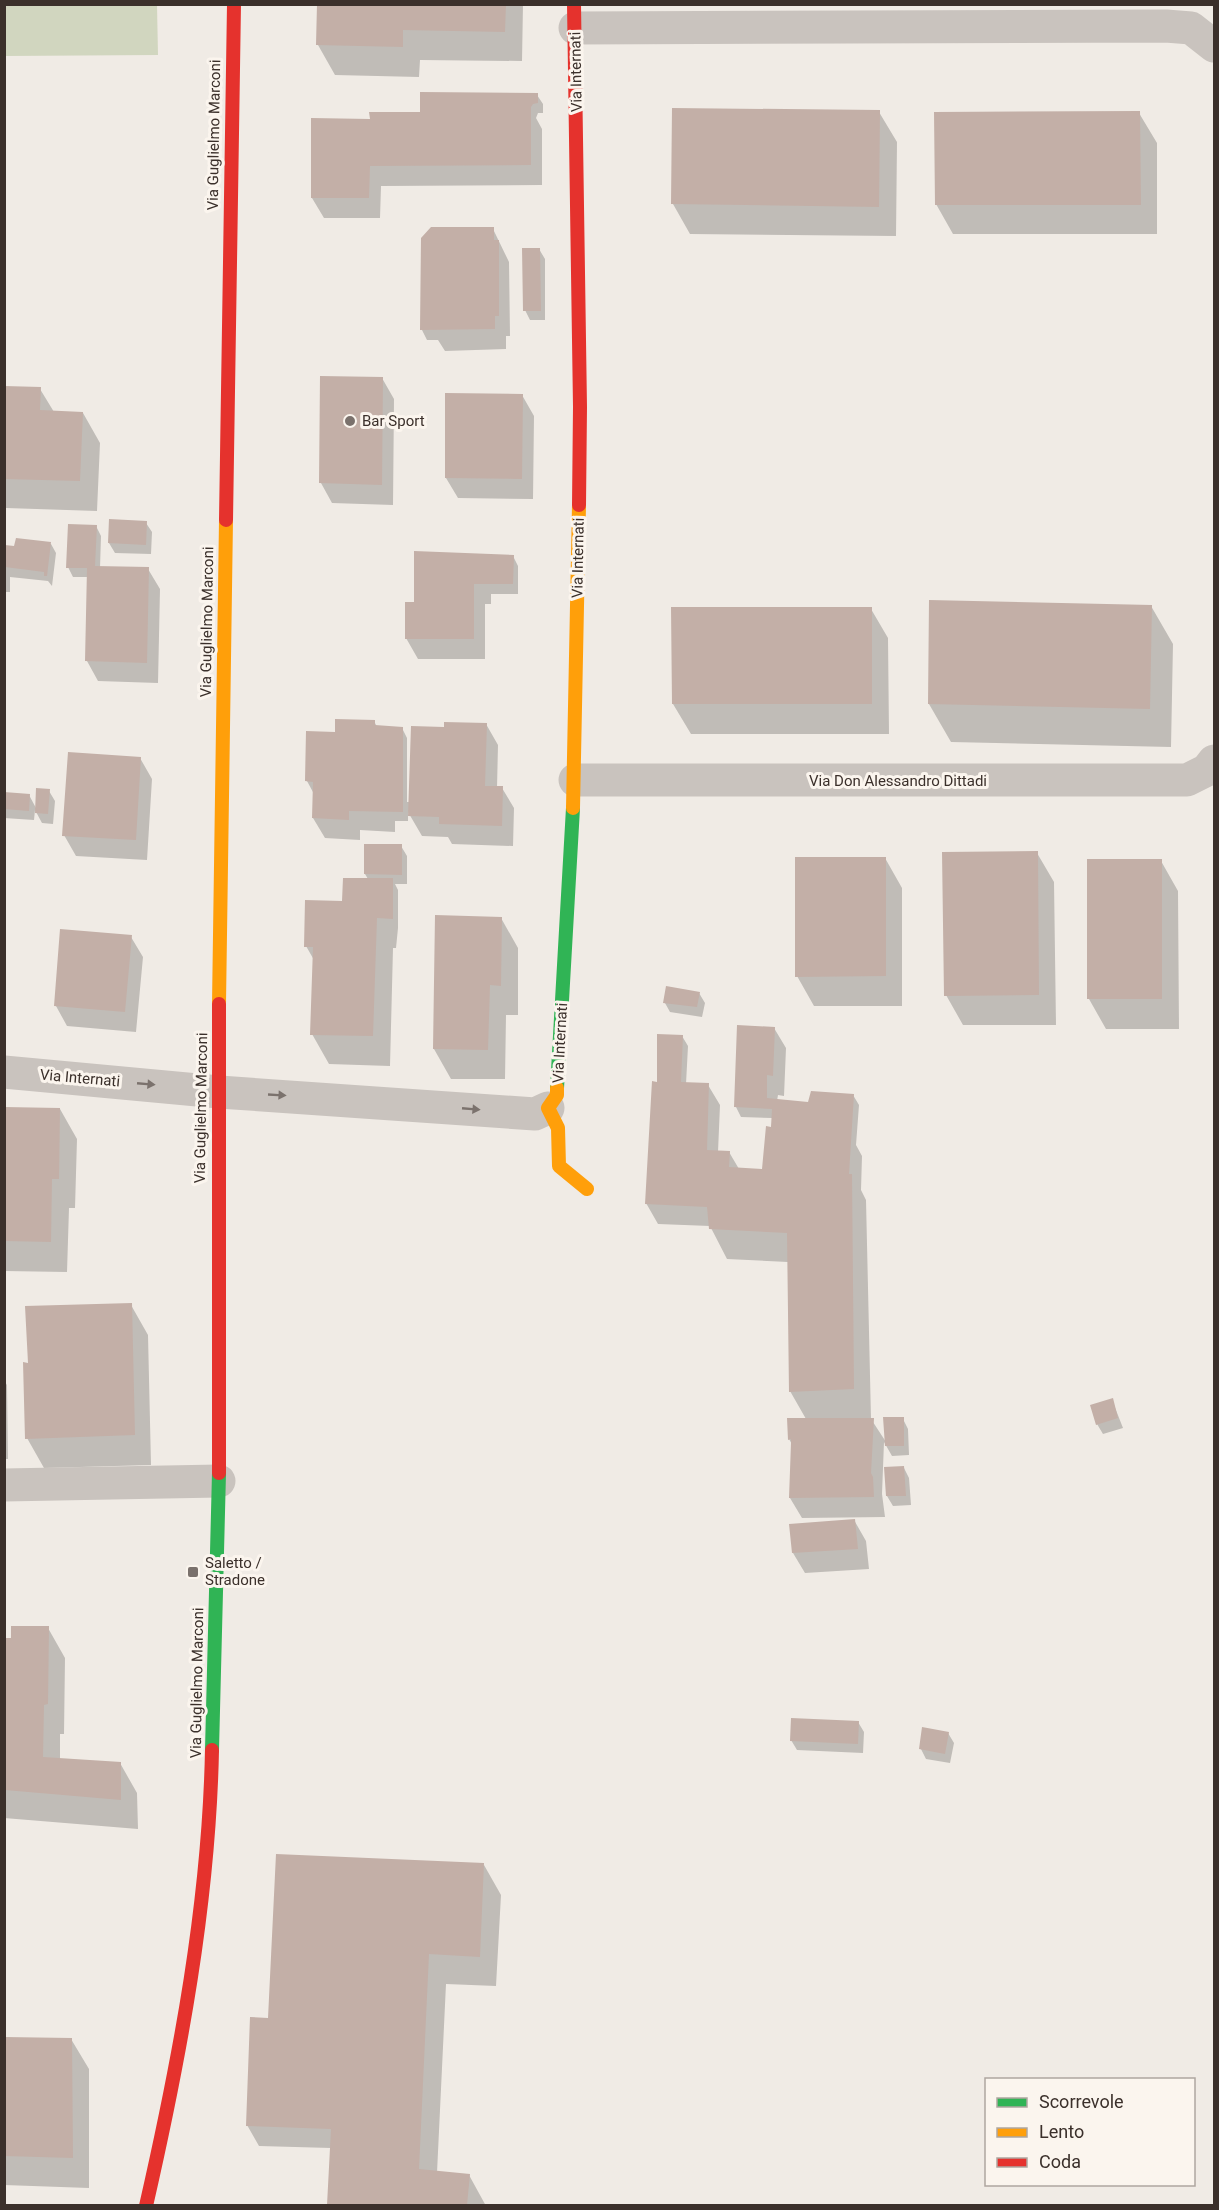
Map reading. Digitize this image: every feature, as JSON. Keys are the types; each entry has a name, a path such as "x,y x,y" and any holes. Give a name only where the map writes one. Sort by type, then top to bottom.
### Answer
{"main road":[{"name":"Via Guglielmo Marconi","path":"147,2205 168,2111 198,1927 212,1766 219,1481 216,1247 234,4"},
{"name":"Via Internati","path":"548,1108 557,1095 575,780 580,407 575,16"},
{"path":"548,1108 555,1116 559,1128 559,1166 587,1189"}],"street":[{"path":"575,16 1166,26 1191,28 1214,43"},
{"name":"Via Don Alessandro Dittadi","path":"575,780 1187,780 1212,770"},
{"name":"Via Internati","path":"4,1072 219,1092 535,1114 548,1108"},
{"path":"4,1485 219,1481"}],"green space":[{"path":"4,5 157,5 158,55 5,56"}],"building":[{"path":"317,4 506,4 505,32 403,30 403,47 316,45"},
{"path":"420,92 538,93 538,103 531,107 531,165 370,166 369,198 311,198 311,118 370,119 369,112 420,112"},
{"path":"672,108 880,110 879,207 671,204"},
{"path":"1140,111 1141,205 935,205 934,112"},
{"path":"431,227 494,227 494,240 499,240 499,316 495,316 495,329 420,330 421,238"},
{"path":"522,248 540,248 541,311 523,311"},
{"path":"320,376 383,377 382,485 319,483"},
{"path":"4,386 41,387 40,410 83,412 80,481 4,479"},
{"path":"445,393 523,394 522,479 445,478"},
{"path":"109,519 147,521 146,545 108,543"},
{"path":"68,524 97,525 95,566 149,567 147,663 85,661 87,568 66,568"},
{"path":"16,538 51,542 47,576 44,576 44,572 5,567 5,545 14,546"},
{"path":"414,551 514,555 513,584 474,584 474,639 405,639 405,602 414,602"},
{"path":"929,600 1152,605 1150,709 928,704"},
{"path":"671,607 872,607 872,704 672,704"},
{"path":"335,719 375,720 375,725 403,727 403,812 349,811 349,820 312,818 313,782 305,781 306,731 335,732"},
{"path":"444,722 487,723 485,786 503,786 502,826 439,824 439,817 408,816 411,726 444,727"},
{"path":"68,752 141,757 136,840 62,836"},
{"path":"36,788 50,789 48,814 35,813"},
{"path":"4,792 30,794 29,811 4,809"},
{"path":"364,844 402,844 402,875 364,874"},
{"path":"1038,851 1039,995 944,996 942,852"},
{"path":"795,857 886,857 886,976 795,977"},
{"path":"1087,859 1162,859 1162,999 1087,999"},
{"path":"343,878 393,878 393,919 377,918 373,1036 310,1035 313,947 304,947 305,900 342,901"},
{"path":"435,915 502,917 501,986 490,985 488,1050 433,1049"},
{"path":"60,929 132,935 125,1012 54,1006"},
{"path":"666,986 700,992 697,1007 663,1003"},
{"path":"737,1025 775,1027 773,1076 767,1075 767,1098 808,1102 811,1091 854,1094 849,1174 852,1174 854,1389 789,1392 787,1233 709,1229 707,1207 645,1204 652,1081 657,1082 657,1034 683,1035 681,1082 709,1083 707,1150 730,1151 729,1167 762,1169 766,1126 771,1127 772,1109 734,1107"},
{"path":"4,1107 60,1108 59,1179 52,1179 51,1242 4,1241"},
{"path":"132,1303 135,1435 25,1439 23,1362 28,1363 25,1306"},
{"path":"1113,1398 1118,1418 1096,1425 1090,1405"},
{"path":"883,1417 904,1417 904,1446 885,1446"},
{"path":"787,1418 874,1418 871,1473 874,1497 789,1498 791,1439 788,1440"},
{"path":"904,1466 906,1496 886,1496 884,1467"},
{"path":"855,1519 858,1549 792,1553 789,1524"},
{"path":"11,1626 49,1626 48,1704 44,1705 43,1757 121,1762 121,1800 5,1790 5,1638 11,1638"},
{"path":"791,1718 859,1721 858,1744 790,1741"},
{"path":"922,1727 949,1732 945,1754 919,1749"},
{"path":"276,1854 484,1863 480,1957 429,1954 419,2169 470,2174 467,2205 327,2205 331,2129 246,2126 250,2017 268,2018"},
{"path":"4,2037 72,2038 73,2158 4,2156"}],"traffic: fast":[{"path":"557,1088 573,808"},
{"path":"212,1750 219,1473"}],"traffic: slow":[{"path":"573,808 579,505"},
{"path":"219,1004 226,520"},
{"path":"557,1088 557,1095 548,1108 558,1128 559,1166 587,1189"}],"traffic: jam":[{"path":"226,520 234,4"},
{"path":"574,4 580,407 579,505"},
{"path":"219,1004 219,1473"},
{"path":"146,2206 191,1980 205,1865 212,1750"}],"place":[{"name":"Bar Sport","path":"350,421"},
{"name":"Saletto / Stradone","path":"193,1572"}]}
